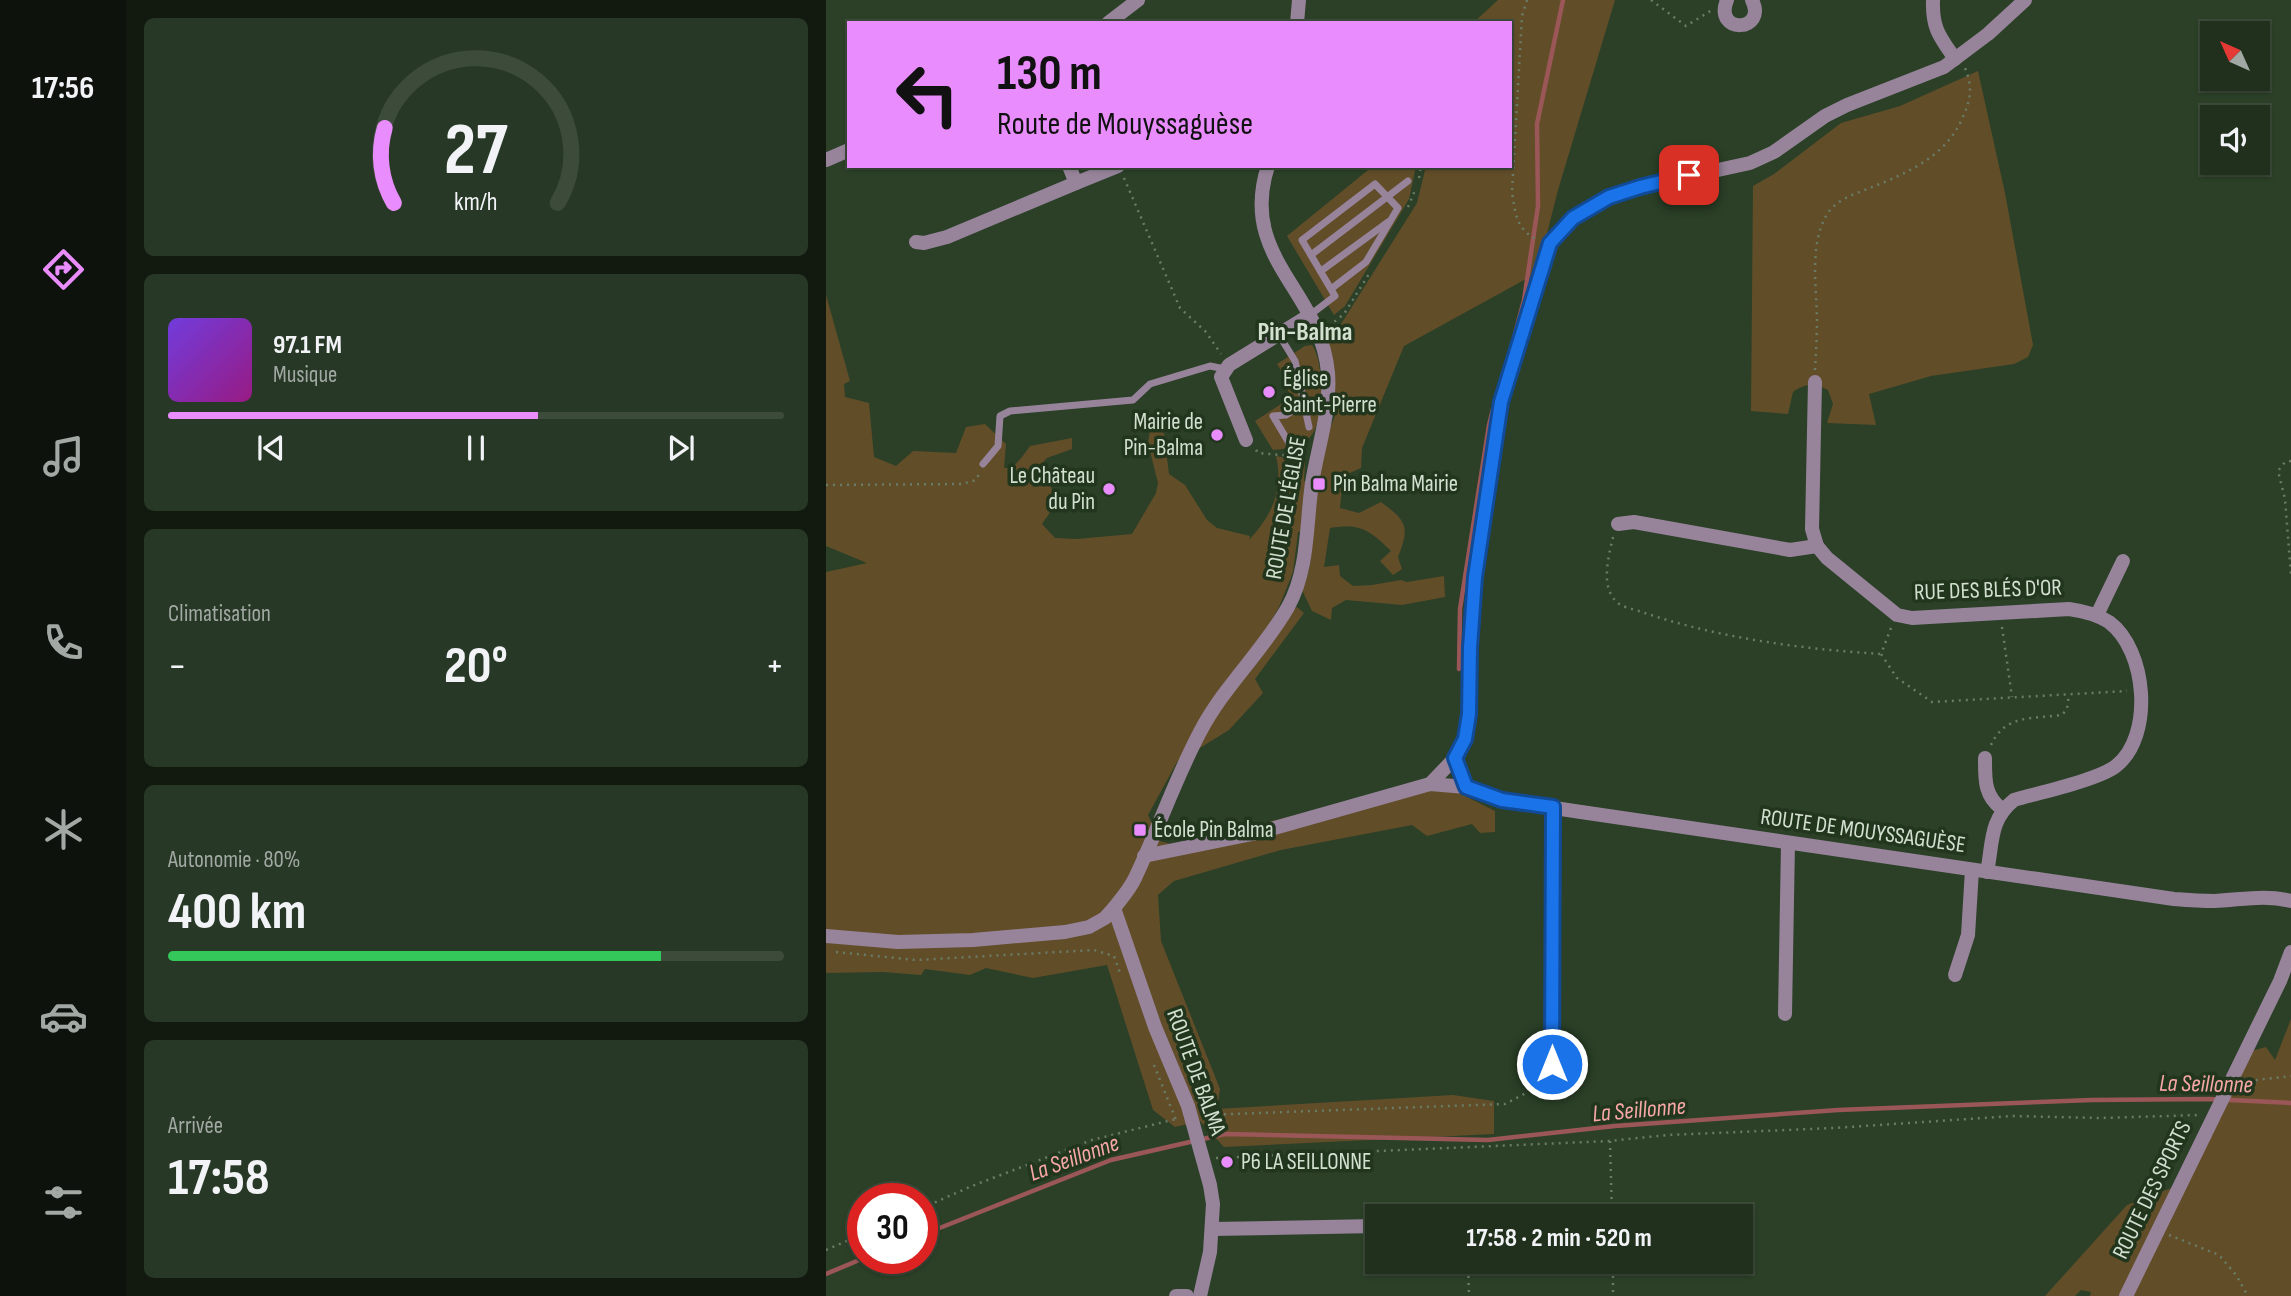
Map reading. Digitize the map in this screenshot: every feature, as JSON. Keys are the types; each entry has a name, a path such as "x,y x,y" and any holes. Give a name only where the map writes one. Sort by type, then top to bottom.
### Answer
{"street":[{"path":"1111,21 1138,0"},
{"path":"1118,21 1138,0"},
{"path":"1297,21 1299,0"},
{"path":"1725,4 1729,21 1734,25 1745,25 1754,18 1756,8 1752,0"},
{"path":"1933,0 1937,33 1942,44 1957,57"},
{"path":"1143,856 1257,833 1430,783 1455,758 1465,739 1467,726 1475,577 1501,402 1550,243 1573,218 1609,197 1640,187 1750,163 1774,152 1825,116 1847,105 1933,73 1988,34 2025,0"},
{"path":"826,160 847,151"},
{"path":"1070,168 1076,183"},
{"name":"ROUTE DE L'ÉGLISE","path":"826,936 898,942 973,940 1065,932 1089,927 1105,918 1135,880 1143,856 1200,730 1224,692 1280,620 1297,589 1304,557 1317,459 1327,408 1328,372 1324,352 1310,315 1266,240 1261,201 1268,168"},
{"path":"916,242 924,243 947,237 1076,183 1121,172"},
{"path":"1247,440 1221,377 1227,367 1310,315"},
{"path":"1815,382 1812,529 1817,546 1897,615"},
{"path":"1618,524 1634,522 1790,550 1817,546"},
{"path":"1955,975 1968,935 1980,871 2002,809 2014,800 2106,772 2128,754 2136,737 2141,691 2134,655 2123,637 2110,623 2097,615 2123,561"},
{"name":"RUE DES BLÉS D'OR","path":"1897,615 1912,618 2069,609 2097,615"},
{"path":"1455,758 1466,787"},
{"path":"1985,758 1985,788 1993,803 2002,809"},
{"name":"ROUTE DE MOUYSSAGUÈSE","path":"1430,783 1466,787 1502,800 2174,899 2214,901 2253,896 2291,901"},
{"path":"1538,1086 1552,1064 1553,807"},
{"path":"1785,1014 1787,844"},
{"name":"ROUTE DE BALMA","path":"1114,908 1155,1027 1192,1120 1213,1204 1209,1263 1200,1296"},
{"name":"ROUTE DES SPORTS","path":"2126,1296 2156,1230 2233,1080 2291,952"},
{"path":"1212,1229 1365,1226"},
{"path":"1176,1296 1187,1296"}],"lane":[{"path":"1311,255 1408,181"},
{"path":"1310,315 1335,296 1302,240 1375,184 1398,208 1366,262 1331,289"},
{"path":"1321,271 1390,220"},
{"path":"1279,334 1295,361 1309,427"},
{"path":"983,464 998,446 1000,416 1010,411 1132,400 1150,384 1210,366 1227,367"},
{"path":"1289,443 1273,416 1286,415 1304,403"}],"path":[{"path":"1527,0 1522,16 1512,192 1516,217 1521,227 1539,240"},
{"path":"1651,0 1686,26 1725,4"},
{"path":"1815,382 1815,258 1825,217 1833,206 1847,197 1918,166 1942,148 1957,130 1967,109 1972,84 1957,57"},
{"path":"1512,104 1517,105"},
{"path":"1121,172 1180,308 1206,332 1227,367"},
{"path":"1247,440 1258,453 1317,459"},
{"path":"2291,461 2285,462 2278,471 2285,499 2291,575"},
{"path":"826,485 962,484 976,480 983,464"},
{"path":"1618,524 1612,538 1607,581 1609,591 1616,603 1667,621 1726,635 1881,654 1897,678 1932,702 2141,691"},
{"path":"2000,613 2012,697"},
{"path":"1881,654 1897,615"},
{"path":"1985,758 2001,729 2015,720 2062,715 2067,709 2069,694"},
{"path":"826,951 916,960 1094,950 1114,956 1123,981"},
{"path":"1151,1056 1175,1119"},
{"path":"2233,1080 2291,1076"},
{"path":"938,1201 1092,1140 1175,1119 1505,1104 1538,1086"},
{"path":"1202,1156 1610,1141 1667,1135 1860,1127 2013,1116 2215,1114"},
{"path":"1175,1119 1192,1120"},
{"path":"1610,1141 1612,1204"},
{"path":"2156,1230 2219,1255 2236,1275 2248,1296"},
{"path":"826,1250 847,1241"},
{"path":"1468,1274 1469,1296"},
{"path":"1613,1274 1613,1296"}],"shaded area":[{"path":"1498,0 1615,0 1558,190 1537,273 1404,346 1362,448 1361,468 1343,476 1340,508 1359,513 1381,502 1401,520 1405,531 1398,557 1402,569 1393,575 1380,561 1391,551 1370,533 1349,527 1330,528 1324,567 1339,565 1340,576 1353,586 1444,576 1445,597 1402,605 1346,600 1332,608 1331,620 1312,611 1302,590 1309,568 1311,538 1310,530 1298,532 1293,572 1266,630 1297,607 1304,613 1255,679 1263,693 1229,730 1177,762 1148,815 1160,841 1174,845 1435,781 1495,811 1495,832 1480,833 1472,824 1427,836 1412,825 1281,850 1174,881 1158,895 1161,941 1220,1089 1217,1109 1453,1095 1494,1101 1494,1134 1224,1147 1200,1121 1175,1127 1153,1110 1107,965 1033,978 986,968 970,975 925,969 921,975 883,972 826,973 826,572 867,563 826,546 826,295 850,381 844,384 845,397 869,403 874,457 896,466 913,451 956,453 966,427 985,424 1006,444 1004,468 1008,468 1019,461 1030,446 1072,438 1072,449 1047,458 1030,477 1033,487 1050,485 1053,491 1053,506 1042,524 1055,538 1077,539 1132,534 1156,493 1158,483 1148,443 1151,424 1164,433 1169,474 1185,485 1207,520 1217,528 1250,536 1249,540 1264,521 1274,501 1278,480 1276,456 1305,462 1304,481 1317,482 1324,443 1335,416 1326,348 1417,203 1426,168 1512,168 1512,21 1475,21"},
{"path":"1978,71 2005,193 2033,345 2028,357 2014,364 1931,376 1869,394 1876,425 1827,423 1833,404 1828,390 1814,385 1793,392 1788,414 1751,411 1753,186 1774,174 1841,123 1900,106"},
{"path":"1371,168 1416,168 1409,199 1345,306 1334,315 1287,236"},
{"path":"1312,345 1319,363 1321,389 1317,425 1310,437 1301,444 1273,450 1255,421 1292,397 1287,389 1292,379 1288,372 1282,372 1277,364 1305,346"},
{"path":"2291,1019 2291,1296 2090,1296 2091,1292 2081,1290 2075,1296 2045,1296 2127,1205 2187,1182 2248,1052 2266,1047 2275,1060"}],"waterway":[{"path":"1515,334 1524,300 1538,206 1537,124 1563,0"},
{"path":"1459,669 1460,609 1493,409"},
{"name":"La Seillonne","path":"938,1229 1111,1160 1225,1134 1488,1140 1615,1126 1838,1110 2092,1100 2209,1099 2291,1103"},
{"name":"La Seillonne","path":"826,1274 847,1265"}],"place":[{"name":"Église Saint-Pierre","path":"1269,392"},
{"name":"Mairie de Pin-Balma","path":"1217,435"},
{"name":"Pin Balma Mairie","path":"1319,484"},
{"name":"Le Château du Pin","path":"1109,489"},
{"name":"École Pin Balma","path":"1140,830"},
{"name":"P6 LA SEILLONNE","path":"1227,1162"}],"district":[{"name":"Pin-Balma","path":"1305,332"}],"route":[{"path":"1552,1064 1553,807 1502,800 1466,787 1455,758 1465,739 1469,714 1475,577 1501,402 1550,243 1573,218 1609,197 1689,175"}]}
